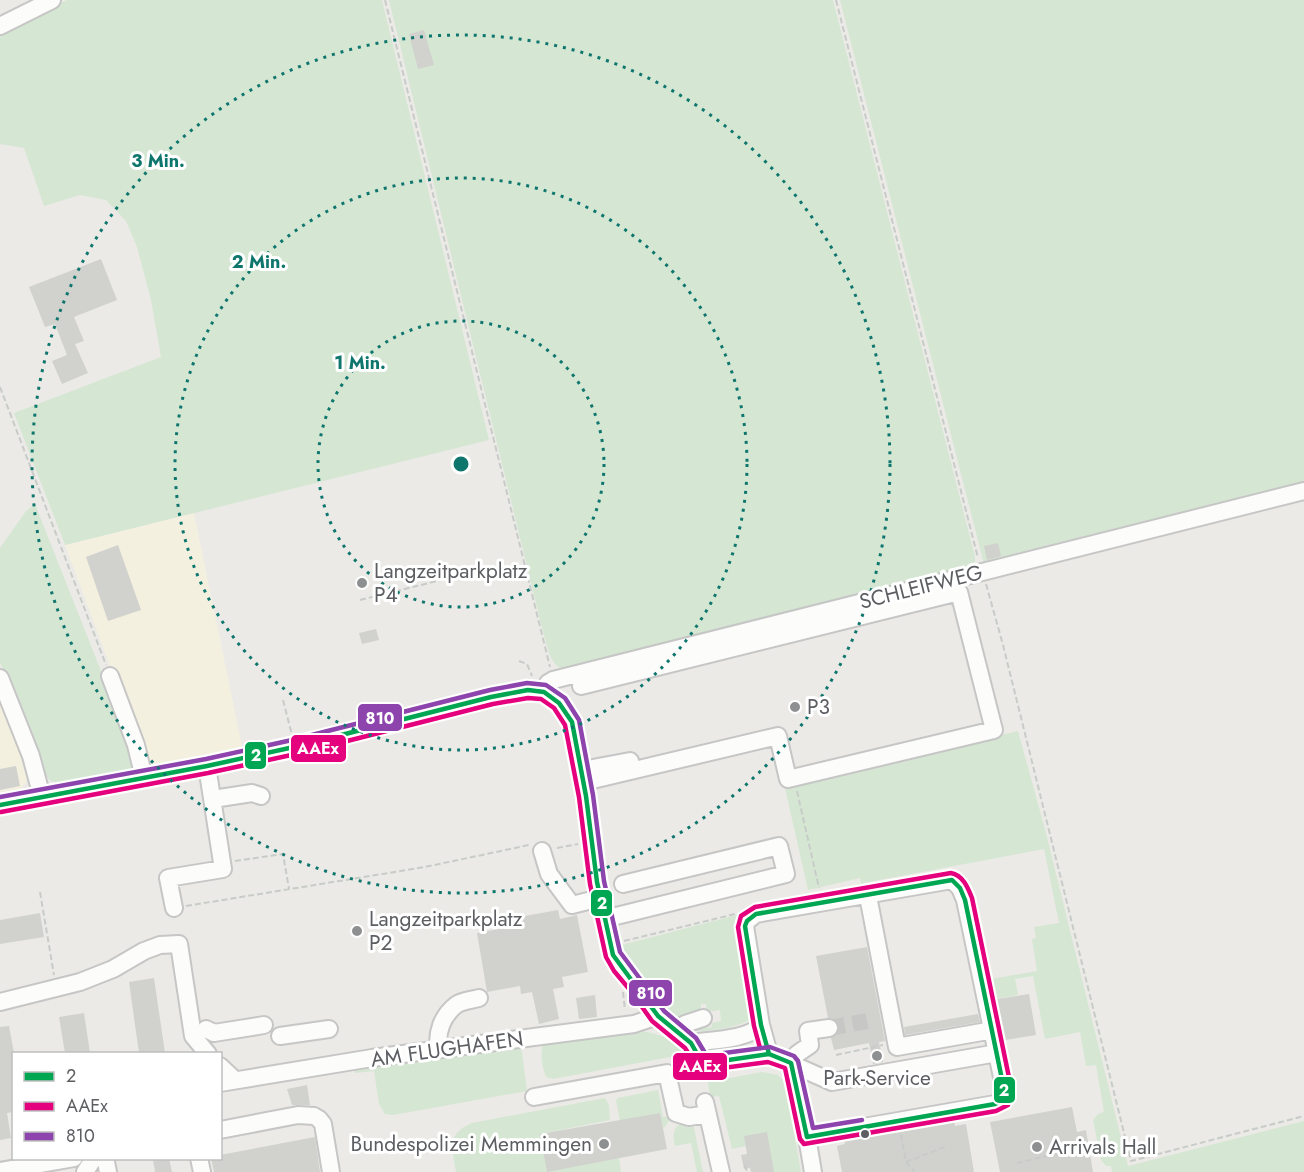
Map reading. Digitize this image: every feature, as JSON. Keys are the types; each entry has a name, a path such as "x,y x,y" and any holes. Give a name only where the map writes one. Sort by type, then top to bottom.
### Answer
{"street":[{"path":"0,26 52,0"},
{"name":"SCHLEIFWEG","path":"0,805 207,766 294,747 491,697 548,686 982,572 1304,491"},
{"path":"581,686 959,592 994,730 788,779 778,736 583,776"},
{"path":"110,676 136,745 144,778"},
{"path":"0,678 33,763 42,797"},
{"path":"548,686 572,722 583,776 600,898 616,961 658,1016 691,1043 700,1059 708,1063 769,1054 832,1082 997,1053"},
{"path":"174,908 168,878 223,869 207,766"},
{"path":"213,799 252,793 261,796"},
{"path":"604,919 786,874 780,846 623,884"},
{"path":"537,848 549,874 572,905 600,898"},
{"path":"769,1054 761,1025 745,926 747,921 756,914 952,880 960,888 966,900 993,1030 1005,1094 1002,1100 995,1104 807,1137"},
{"path":"868,896 897,1047 993,1030"},
{"path":"0,1002 57,988 113,969 144,951 160,945 179,944 193,1036 204,1050 228,1042"},
{"path":"439,1049 437,1041 441,1022 457,1004 479,999"},
{"name":"AM FLUGHAFEN","path":"228,1081 439,1049 634,1024 658,1016"},
{"path":"676,1031 686,1024 704,1018"},
{"path":"206,1029 214,1033 264,1025"},
{"path":"691,1043 745,1035 755,1032 761,1025"},
{"path":"813,1172 791,1063 797,1054 810,1045 808,1031 829,1028"},
{"path":"280,1036 328,1029"},
{"path":"534,1097 667,1073 676,1113 690,1117 706,1108 720,1172"},
{"path":"222,1130 298,1115 314,1116 323,1124 331,1172"},
{"path":"0,1171 63,1160"},
{"path":"85,1172 103,1164"}],"path":[{"path":"385,0 548,686"},
{"path":"836,0 982,572 1003,645 1131,1161 1304,1116"},
{"path":"0,387 110,676"},
{"path":"360,600 498,566"},
{"path":"519,662 526,664 531,671"},
{"path":"283,700 292,735"},
{"path":"794,778 820,893"},
{"path":"174,908 591,841"},
{"path":"222,863 283,854 289,889"},
{"path":"40,892 44,925 57,988"},
{"path":"616,943 737,913"},
{"path":"836,1055 886,1045"},
{"path":"901,1135 906,1162 915,1172"},
{"path":"906,1162 947,1146"},
{"path":"1017,1163 1064,1152 1065,1158"},
{"path":"746,1165 747,1172"}],"shaded area":[{"path":"194,513 242,746 154,768 146,763 65,545"},
{"path":"0,692 29,775 26,783 18,791 0,795"}],"green space":[{"path":"67,0 382,0 489,440 65,545 14,413 161,357 151,300 137,247 126,221 106,200 80,195 44,206 24,148 0,144 0,33"},
{"path":"389,0 833,0 975,557 972,569 564,670 555,664 543,632"},
{"path":"840,0 1304,0 1304,487 984,564"},
{"path":"35,504 133,752 135,767 133,771 78,781 51,781 42,770 0,662 0,548 26,511"},
{"path":"1018,731 1046,833 1128,1166 1304,1121 1304,1172 1112,1172 1111,1166 1106,1166 1101,1160 1093,1120 1098,1114 1104,1112 1096,1065 1086,1066 1080,1032 1045,1039 1033,976 1015,979 1018,995 995,999 991,979 1037,971 1032,939 1036,938 1034,927 1059,923 1044,849 863,883 864,891 860,878 808,890 785,788"},
{"path":"737,915 754,1017 721,1029 692,1031 685,1029 702,1025 706,1028 712,1027 711,1023 721,1021 720,1010 707,1012 706,1004 701,1004 701,1010 678,1023 643,988 618,946"},
{"path":"645,1032 671,1040 684,1054 687,1061 673,1064 670,1057 553,1079 546,1077 542,1057 545,1043"},
{"path":"519,1047 522,1052 527,1091 393,1115 385,1114 379,1104 374,1071 355,1073 354,1068"},
{"path":"762,1072 778,1075 785,1082 801,1172 774,1172 746,1146 732,1149 719,1096 710,1097 708,1082"},
{"path":"658,1090 663,1117 672,1116 665,1127 663,1128 660,1113 620,1121 616,1100 618,1098"},
{"path":"605,1098 609,1105 610,1120 540,1134 547,1171 619,1158 621,1172 456,1172 452,1149 454,1137 472,1123"},
{"path":"682,1123 693,1123 703,1172 697,1172 691,1143 675,1146 674,1132 676,1127"}],"building":[{"path":"424,30 434,65 418,69 409,34"},
{"path":"101,259 117,300 74,317 84,341 75,344 88,373 62,384 52,361 67,355 55,324 45,327 29,287"},
{"path":"998,543 1001,556 987,560 984,546"},
{"path":"118,545 141,610 108,621 86,557"},
{"path":"376,629 379,640 362,644 359,633"},
{"path":"16,766 20,786 0,790 0,769"},
{"path":"558,910 560,919 577,915 588,972 562,977 564,987 553,989 559,1019 539,1024 532,992 521,994 520,986 487,992 477,933 515,926 514,918"},
{"path":"40,913 44,937 0,944 0,920"},
{"path":"867,947 885,1041 879,1042 883,1062 873,1064 869,1043 834,1050 831,1038 838,1032 839,1026 833,1019 828,1018 816,956"},
{"path":"154,978 165,1052 139,1052 129,982"},
{"path":"1029,994 1036,1035 1005,1040 997,999"},
{"path":"595,995 597,1017 579,1019 576,998"},
{"path":"84,1013 90,1052 65,1052 59,1017"},
{"path":"978,1014 980,1022 905,1035 904,1027"},
{"path":"9,1026 14,1052 12,1052 12,1112 7,1113 11,1138 0,1140 0,1027"},
{"path":"307,1085 310,1105 292,1105 287,1089"},
{"name":"Arrivals Hall","path":"1072,1107 1077,1132 1086,1130 1093,1172 1000,1172 990,1122"},
{"path":"660,1113 667,1149 547,1172 540,1134"},
{"path":"954,1122 955,1126 966,1124 974,1172 842,1172 837,1146 845,1144 844,1141"},
{"path":"767,1132 774,1172 751,1172 750,1168 744,1169 741,1155 747,1154 744,1136"},
{"path":"315,1137 320,1172 214,1172 211,1160 222,1160 222,1155"},
{"path":"153,1160 169,1160 172,1172 155,1172"}],"tunnel":[{"path":"829,1028 867,1021"}],"transit line":[{"name":"810","path":"0,797 206,759 292,740 490,690 527,683 546,685 565,698 579,720 593,795 604,881 620,952 664,1011 696,1038 705,1053 709,1055 770,1047 794,1056 798,1061 813,1128 862,1120"},
{"name":"2","path":"0,805 207,766 294,747 491,697 528,690 544,692 559,703 572,722 586,796 597,882 613,955 658,1016 691,1043 700,1059 708,1063 769,1054"},
{"name":"AAEx","path":"1,812 296,754 493,704 528,698 541,699 554,708 565,725 579,797 590,884 606,957 614,971 652,1021 685,1048 696,1065 708,1070 768,1062 785,1068 800,1139 804,1144 996,1111 1008,1105 1012,1092 972,898 964,882 959,876 951,873 755,907 741,916 738,927 754,1026 760,1048"},
{"name":"2","path":"952,880 960,888 965,900 1005,1094 1002,1100 995,1104 807,1137 791,1063 769,1054 761,1025 745,926 747,921 756,914 952,880"}],"place":[{"name":"Langzeitparkplatz P4","path":"362,583"},
{"name":"P3","path":"795,707"},
{"name":"Langzeitparkplatz P2","path":"357,931"},
{"name":"Park-Service","path":"877,1056"},
{"name":"Bundespolizei Memmingen","path":"604,1144"},
{"name":"Arrivals Hall","path":"1037,1147"}]}
